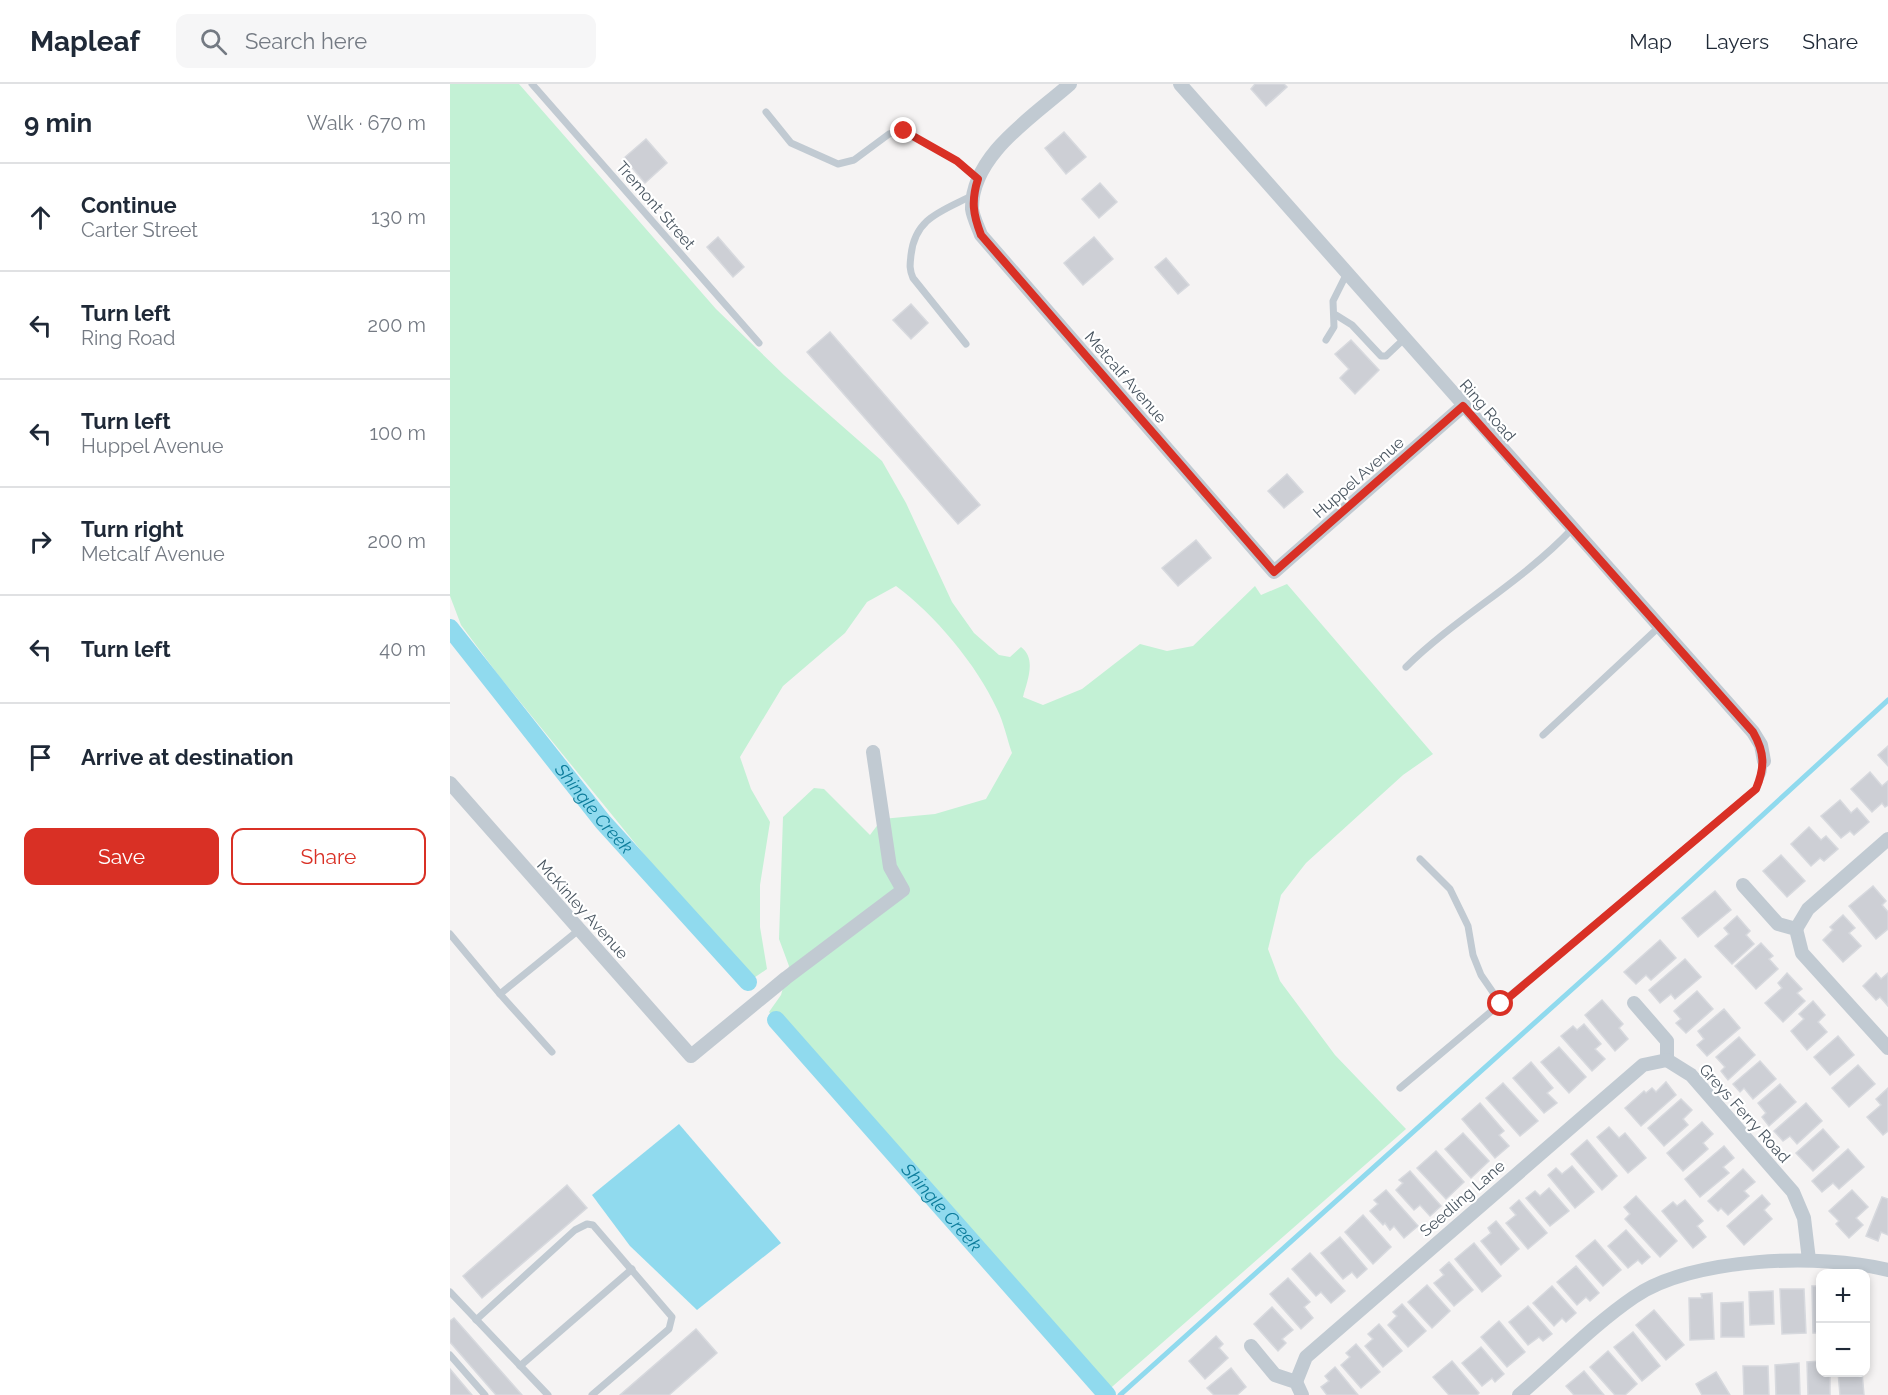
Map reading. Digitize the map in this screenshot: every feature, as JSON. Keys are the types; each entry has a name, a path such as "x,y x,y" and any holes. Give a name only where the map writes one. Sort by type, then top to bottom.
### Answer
{"street":[{"path":"973,195 978,179 994,152 1070,84"},
{"name":"Ring Road","path":"1180,84 1753,732 1761,746 1764,761"},
{"name":"Metcalf Avenue","path":"973,195 972,212 981,235 1274,572"},
{"name":"Huppel Avenue","path":"1274,572 1463,406"},
{"name":"McKinley Avenue","path":"450,783 691,1056 786,978 903,890 890,867 873,752"},
{"path":"1888,839 1808,909 1796,929 1803,953 1888,1048"},
{"path":"1743,885 1778,924 1796,929"},
{"path":"1634,1003 1667,1041 1667,1060"},
{"name":"Greys Ferry Road","path":"1667,1060 1691,1075 1793,1192 1804,1218 1809,1260"},
{"name":"Seedling Lane","path":"1296,1382 1306,1357 1554,1139 1643,1065 1667,1060"},
{"path":"1519,1395 1634,1297 1667,1278 1718,1267 1809,1260 1861,1263 1888,1270"},
{"path":"1251,1346 1275,1375 1296,1382 1302,1395"}],"lane":[{"name":"Tremont Street","path":"532,84 759,343"},
{"path":"766,112 790,143 838,164 854,160 890,134 904,131 957,161 978,179"},
{"path":"966,344 913,278 909,268 912,240 919,227 935,215 973,195"},
{"path":"1326,340 1334,327 1336,315 1333,302 1347,273"},
{"path":"1336,315 1352,324 1380,356 1386,356 1404,339"},
{"path":"1406,667 1431,643 1527,571 1572,529"},
{"path":"1543,735 1659,627"},
{"path":"1400,1088 1756,789 1763,772 1764,761"},
{"path":"1420,859 1450,889 1468,926 1473,955 1481,975 1501,1004"},
{"path":"500,994 580,929"},
{"path":"450,934 552,1052"},
{"path":"476,1320 575,1230 587,1224 598,1230 668,1310 672,1324 592,1395"},
{"path":"520,1366 632,1269"},
{"path":"450,1292 548,1395"},
{"path":"450,1355 485,1395"}],"green space":[{"path":"450,84 519,84 716,309 784,375 882,461 906,503 952,602 974,633 999,655 1010,657 1021,647 1026,652 1030,670 1023,697 1043,705 1082,689 1140,644 1167,651 1193,646 1255,586 1261,595 1287,584 1433,754 1403,775 1306,863 1281,895 1268,949 1280,981 1335,1055 1406,1129 1105,1393 769,1012 781,995 789,966 779,939 783,817 814,788 824,789 870,835 882,819 935,814 986,799 1012,753 1002,720 988,692 953,642 925,611 896,586 867,602 845,633 783,686 740,757 751,789 770,822 760,885 760,927 767,969 748,982 499,676 461,625 450,596"}],"water":[{"path":"679,1124 781,1243 697,1310 630,1246 592,1195"}],"building":[{"path":"1255,84 1284,84 1287,87 1266,106 1251,89"},
{"path":"1064,132 1086,157 1066,174 1045,148"},
{"path":"646,139 667,163 645,183 624,158"},
{"path":"1100,183 1117,202 1099,218 1082,199"},
{"path":"718,237 744,267 733,277 707,247"},
{"path":"1094,237 1113,259 1083,285 1064,263"},
{"path":"1166,258 1189,285 1178,294 1155,267"},
{"path":"911,304 928,323 911,339 893,320"},
{"path":"830,332 980,505 958,524 807,352"},
{"path":"1351,340 1379,370 1355,394 1340,378 1349,369 1335,354"},
{"path":"1287,474 1303,492 1284,508 1268,491"},
{"path":"1196,540 1211,558 1178,586 1162,568"},
{"path":"1888,746 1888,766 1878,755"},
{"path":"1870,772 1882,786 1888,781 1888,805 1885,807 1882,803 1872,812 1851,789"},
{"path":"1840,800 1851,813 1857,808 1869,822 1854,835 1850,831 1841,838 1821,816"},
{"path":"1809,827 1821,840 1826,836 1838,849 1824,861 1820,858 1811,866 1791,844"},
{"path":"1781,855 1805,881 1787,897 1763,871"},
{"path":"1873,886 1886,901 1882,905 1888,912 1888,929 1876,939 1849,906"},
{"path":"1715,891 1731,910 1698,937 1682,918"},
{"path":"1843,915 1855,928 1849,933 1861,946 1843,962 1823,940 1833,930 1830,927"},
{"path":"1737,916 1750,931 1746,935 1754,944 1732,964 1715,946 1729,934 1724,928"},
{"path":"1660,940 1676,958 1651,980 1646,975 1636,984 1624,972"},
{"path":"1761,943 1773,956 1769,959 1778,969 1756,989 1735,966"},
{"path":"1685,959 1701,977 1675,999 1671,994 1660,1003 1649,990"},
{"path":"1787,973 1802,989 1797,993 1805,1001 1783,1022 1765,1003 1782,988 1778,983"},
{"path":"1876,973 1881,979 1888,973 1888,1006 1880,997 1876,1000 1863,986"},
{"path":"1697,991 1713,1009 1686,1033 1676,1023 1681,1019 1674,1011"},
{"path":"1602,1000 1623,1024 1619,1028 1628,1039 1615,1051 1585,1015"},
{"path":"1813,1001 1825,1015 1818,1022 1827,1032 1807,1050 1791,1031 1804,1019 1799,1014"},
{"path":"1724,1009 1740,1028 1707,1056 1697,1045 1704,1039 1698,1031"},
{"path":"1584,1024 1601,1044 1595,1049 1605,1059 1592,1071 1561,1036 1573,1026 1577,1030"},
{"path":"1838,1036 1854,1055 1830,1075 1814,1057"},
{"path":"1739,1037 1755,1055 1728,1080 1721,1071 1725,1067 1716,1057"},
{"path":"1559,1047 1586,1077 1569,1093 1541,1062"},
{"path":"1760,1061 1776,1079 1753,1099 1744,1088 1740,1092 1733,1084"},
{"path":"1531,1062 1553,1088 1547,1093 1557,1103 1544,1113 1513,1078"},
{"path":"1858,1065 1875,1084 1849,1107 1832,1088"},
{"path":"1666,1082 1676,1095 1641,1126 1625,1108 1644,1091 1646,1093 1652,1088 1656,1092"},
{"path":"1503,1083 1538,1121 1520,1136 1486,1098"},
{"path":"1780,1084 1796,1102 1769,1126 1762,1117 1766,1113 1758,1103"},
{"path":"1888,1088 1888,1131 1883,1135 1867,1117 1881,1105 1876,1099"},
{"path":"1681,1099 1692,1110 1683,1119 1688,1125 1664,1146 1648,1128"},
{"path":"1480,1103 1504,1131 1499,1135 1509,1146 1495,1158 1462,1119"},
{"path":"1806,1103 1822,1121 1797,1144 1790,1136 1783,1141 1774,1131"},
{"path":"1702,1122 1713,1134 1703,1143 1708,1149 1683,1171 1667,1153"},
{"path":"1609,1127 1619,1138 1625,1133 1646,1158 1628,1173 1597,1137"},
{"path":"1823,1129 1839,1147 1813,1171 1796,1153"},
{"path":"1463,1133 1489,1161 1471,1178 1445,1149"},
{"path":"1587,1140 1617,1176 1602,1190 1571,1154"},
{"path":"1724,1146 1734,1158 1723,1167 1729,1173 1700,1197 1685,1179"},
{"path":"1848,1149 1864,1167 1839,1189 1833,1183 1822,1192 1812,1181"},
{"path":"1436,1151 1464,1182 1446,1199 1417,1168"},
{"path":"1572,1166 1594,1192 1575,1208 1548,1175 1556,1168 1562,1174"},
{"path":"1743,1169 1755,1182 1744,1191 1749,1196 1728,1215 1721,1208 1718,1211 1708,1201"},
{"path":"1410,1171 1441,1206 1430,1216 1420,1205 1414,1210 1396,1190 1403,1183 1399,1180"},
{"path":"567,1185 587,1208 482,1298 463,1276"},
{"path":"1549,1188 1569,1211 1550,1226 1526,1198 1535,1191 1540,1196"},
{"path":"1386,1190 1418,1226 1404,1238 1394,1226 1390,1230 1370,1211 1378,1204 1374,1200"},
{"path":"1852,1190 1868,1207 1856,1218 1863,1225 1849,1238 1836,1224 1839,1221 1829,1211"},
{"path":"1762,1195 1770,1204 1764,1210 1772,1219 1744,1245 1727,1226"},
{"path":"1636,1196 1677,1241 1660,1257 1625,1219 1630,1214 1624,1207"},
{"path":"1882,1197 1888,1199 1888,1235 1881,1232 1878,1241 1866,1236"},
{"path":"1519,1200 1547,1233 1528,1249 1506,1223 1516,1215 1510,1208"},
{"path":"1685,1200 1703,1221 1697,1226 1706,1237 1693,1248 1662,1211 1673,1202 1677,1206"},
{"path":"1363,1215 1391,1247 1373,1264 1345,1232"},
{"path":"1496,1221 1519,1249 1501,1265 1481,1241 1491,1233 1488,1228"},
{"path":"1626,1230 1650,1257 1642,1264 1638,1260 1628,1268 1608,1246"},
{"path":"1340,1237 1367,1269 1357,1278 1352,1272 1343,1279 1321,1253"},
{"path":"1595,1240 1621,1270 1603,1286 1576,1256"},
{"path":"1474,1243 1501,1276 1482,1292 1455,1259"},
{"path":"1310,1253 1345,1291 1331,1303 1321,1292 1316,1296 1292,1269"},
{"path":"1449,1262 1473,1290 1454,1306 1434,1283 1444,1275 1440,1270"},
{"path":"1576,1266 1599,1293 1590,1301 1586,1297 1577,1305 1557,1282"},
{"path":"1288,1278 1310,1302 1304,1307 1313,1318 1301,1329 1270,1294"},
{"path":"1427,1285 1450,1311 1432,1328 1408,1302"},
{"path":"1552,1286 1576,1313 1566,1322 1562,1318 1554,1326 1533,1303"},
{"path":"1812,1286 1816,1286 1816,1333 1813,1333"},
{"path":"1780,1289 1804,1289 1806,1333 1782,1334"},
{"path":"1773,1291 1774,1324 1750,1325 1749,1292"},
{"path":"1712,1293 1714,1339 1690,1340 1689,1298 1702,1298 1701,1294"},
{"path":"1743,1302 1744,1337 1721,1337 1721,1303"},
{"path":"1402,1304 1426,1331 1408,1347 1388,1325 1397,1316 1393,1312"},
{"path":"1528,1306 1552,1334 1543,1341 1539,1337 1528,1345 1509,1322"},
{"path":"1272,1307 1293,1330 1282,1339 1286,1343 1278,1351 1254,1324"},
{"path":"1654,1310 1684,1345 1666,1360 1636,1325"},
{"path":"454,1318 522,1395 496,1395 450,1342 450,1321"},
{"path":"1499,1321 1525,1352 1507,1367 1481,1337"},
{"path":"1379,1324 1402,1351 1383,1367 1365,1346 1373,1339 1368,1334"},
{"path":"696,1329 717,1353 669,1395 620,1395"},
{"path":"1633,1332 1660,1366 1642,1381 1614,1347"},
{"path":"1216,1336 1223,1344 1219,1348 1228,1358 1205,1379 1189,1361"},
{"path":"1356,1344 1380,1372 1361,1388 1341,1365 1350,1357 1346,1353"},
{"path":"1481,1347 1504,1374 1495,1382 1492,1378 1482,1386 1462,1363"},
{"path":"1608,1351 1637,1384 1625,1395 1615,1395 1590,1367"},
{"path":"1452,1361 1479,1393 1477,1395 1449,1395 1433,1377"},
{"path":"1816,1361 1816,1377 1830,1377 1830,1395 1808,1395 1807,1362"},
{"path":"1799,1363 1800,1395 1776,1395 1775,1365"},
{"path":"1743,1366 1768,1366 1769,1395 1744,1395"},
{"path":"1335,1367 1358,1395 1327,1395 1321,1387 1329,1381 1325,1376"},
{"path":"1231,1368 1246,1387 1237,1395 1214,1395 1207,1388"},
{"path":"450,1369 472,1395 450,1395"},
{"path":"1584,1371 1604,1395 1574,1395 1566,1386"},
{"path":"1716,1372 1730,1395 1702,1395 1696,1384"},
{"path":"1838,1377 1862,1377 1864,1395 1840,1395"}],"waterway":[{"name":"Shingle Creek","path":"450,628 603,822 748,982"},
{"path":"1120,1395 1608,957 1888,700"},
{"name":"Shingle Creek","path":"776,1020 1107,1395"}],"route":[{"path":"904,131 917,136 957,161 978,179 973,195 972,212 981,235 1274,572 1463,406 1753,732 1761,746 1764,761 1763,772 1756,789 1501,1004"}]}
